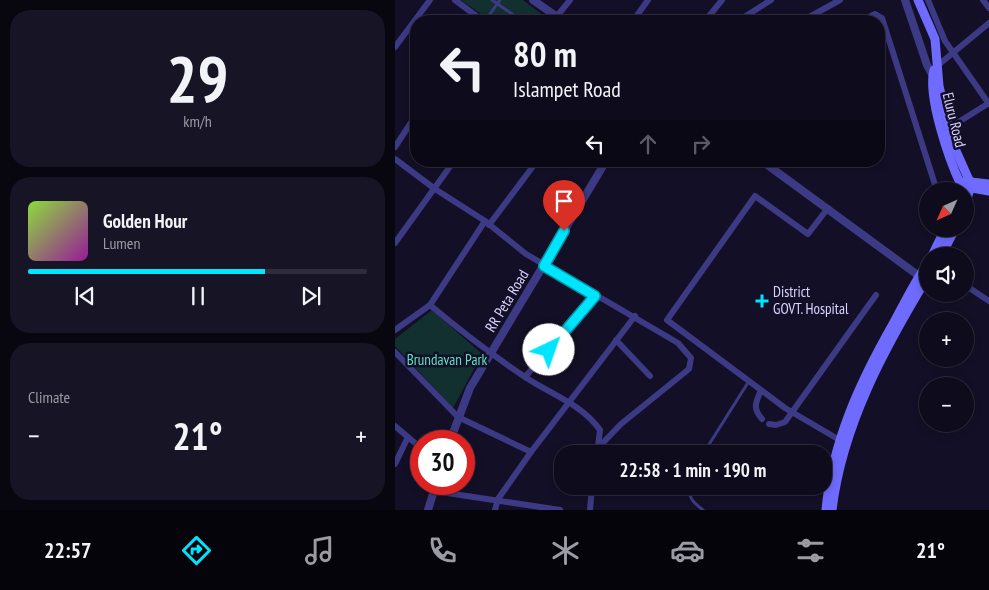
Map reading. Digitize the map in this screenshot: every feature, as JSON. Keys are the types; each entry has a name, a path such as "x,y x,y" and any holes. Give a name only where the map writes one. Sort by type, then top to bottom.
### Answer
{"main road":[{"name":"Eluru Road","path":"918,0 935,39 937,63 935,86 966,182"},
{"name":"Eluru Road","path":"937,63 932,74 946,146 965,182"},
{"path":"974,185 989,184"},
{"path":"974,188 989,191"},
{"path":"832,510 843,442 855,397 919,284"},
{"path":"826,510 829,480 843,442"}],"street":[{"path":"419,15 430,0"},
{"path":"455,0 476,15"},
{"path":"533,0 552,15"},
{"path":"561,15 570,0"},
{"path":"637,15 648,0"},
{"path":"710,15 722,0"},
{"path":"747,15 771,0"},
{"path":"813,15 840,0"},
{"path":"905,0 927,65 932,74"},
{"path":"928,0 951,52 989,103 949,128"},
{"path":"983,0 989,8"},
{"path":"937,63 989,23"},
{"path":"395,47 410,27"},
{"path":"885,27 934,182"},
{"path":"395,147 410,124"},
{"path":"395,159 435,189 487,223 544,266 595,296 635,316 687,352 691,364 689,369 621,424 603,445"},
{"path":"395,243 450,167"},
{"path":"395,330 430,305 487,223 532,167"},
{"name":"RR Peta Road","path":"454,430 470,388 602,167"},
{"path":"770,167 919,274"},
{"path":"828,208 808,234 755,196 667,320 792,412 843,442"},
{"path":"974,291 989,302"},
{"path":"769,424 776,425 785,422 876,295"},
{"path":"525,377 595,296"},
{"path":"430,305 491,354 525,377 570,403 595,421 600,430 598,445"},
{"path":"495,510 498,500 531,452 635,316"},
{"path":"616,340 650,376"},
{"path":"395,352 458,417 531,452"},
{"path":"761,390 754,405 762,419"},
{"path":"395,426 408,437 395,464"},
{"path":"427,510 432,495"},
{"path":"474,495 524,506 560,510"},
{"path":"590,510 591,495"}],"lane":[{"path":"492,0 498,2 514,15"},
{"path":"488,15 498,2"},
{"path":"709,445 749,381"},
{"path":"690,495 691,499 703,510"}],"green space":[{"path":"461,0 523,0 543,15 482,15"},
{"name":"Brundavan Park","path":"432,310 482,354 453,408 395,346 395,339"}],"place":[{"name":"District GOVT. Hospital","path":"762,301"}],"route":[{"path":"549,350 595,296 544,266 564,231"}]}
